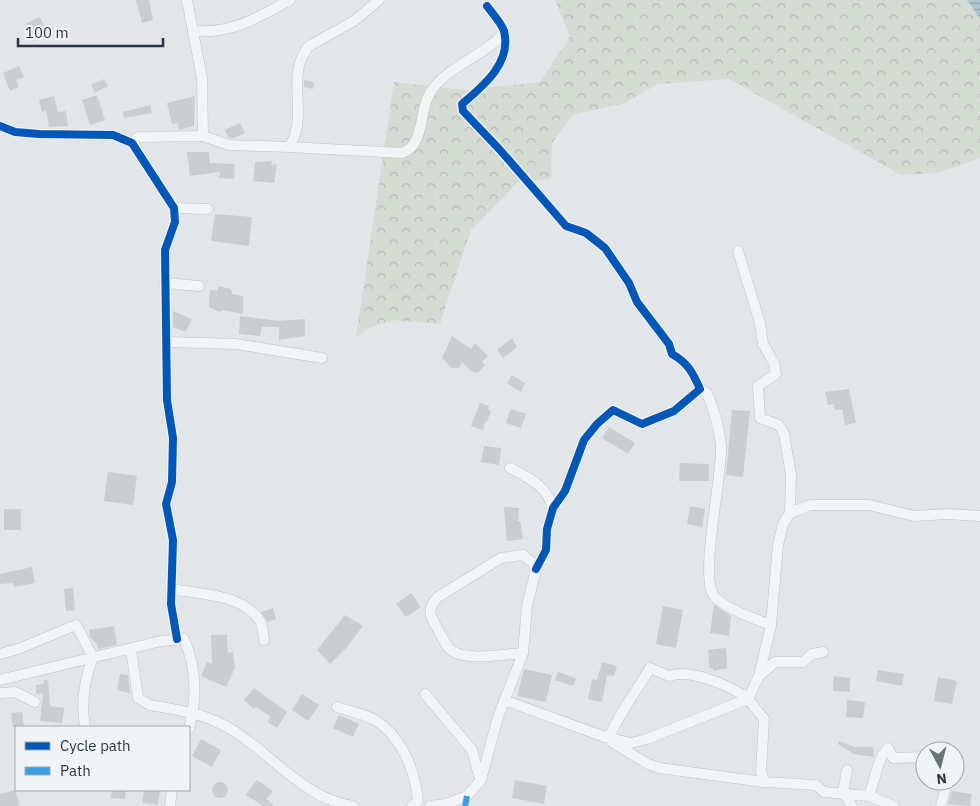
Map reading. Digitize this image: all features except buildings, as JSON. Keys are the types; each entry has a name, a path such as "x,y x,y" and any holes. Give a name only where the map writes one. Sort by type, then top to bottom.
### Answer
{"street":[{"path":"187,0 202,78 203,136"},
{"path":"193,31 214,32 246,24 290,0"},
{"path":"289,147 296,136 298,123 297,81 304,52 309,46 354,21 379,0"},
{"path":"486,6 504,32 505,50 491,79 462,104 463,111 500,150 566,226 586,233 605,248 629,283 637,302 669,344 672,354 684,361 691,370 700,389 707,393 718,424 721,446 710,568 710,590 716,598 752,618 771,625"},
{"path":"132,143 138,137 203,136 229,145 402,153 411,150 416,141 429,94 448,75 504,32"},
{"path":"0,126 15,132 39,134 112,135 132,143 174,208 175,222 165,250 168,342 167,400 173,438 172,482 166,504 173,540 171,604 177,639"},
{"path":"174,208 208,209"},
{"path":"504,700 605,737 631,743 647,739 748,699 759,676 771,625 778,545 783,524 790,513 791,475 784,434 779,425 760,418 758,386 776,374 774,363 763,344 760,323 738,251"},
{"path":"165,283 199,286"},
{"path":"168,342 236,344 322,358"},
{"path":"430,806 446,804 467,796 480,780 504,700 523,653 527,606 536,570 546,550 547,529 553,508 565,491 584,440 597,424 613,410 642,424 674,411 700,389"},
{"path":"510,468 537,482 551,498 553,508"},
{"path":"790,513 810,506 869,505 914,516 948,514 980,516"},
{"path":"523,653 468,656 458,654 449,649 433,621 430,615 431,605 438,597 501,558 523,555 534,564 536,570"},
{"path":"171,589 224,598 247,607 262,622 264,640"},
{"path":"0,654 18,649 76,625 93,657 85,679 83,711 85,726"},
{"path":"0,680 93,657 184,639 190,654 195,680 194,712 190,726"},
{"path":"131,649 138,698 150,705 194,712 235,732 324,800 353,806"},
{"path":"759,676 775,662 803,662 812,654 823,652"},
{"path":"605,737 611,734 619,714 634,695 650,668 669,676 679,672 700,677 739,693 748,699 764,718 761,772 764,782"},
{"path":"0,693 16,692 35,702"},
{"path":"425,694 472,750 480,780"},
{"path":"338,707 374,720 398,741 416,780 418,801 412,806"},
{"path":"605,737 648,764 659,768 764,782 816,785 824,792 843,792 869,796 894,806"},
{"path":"869,796 877,776 880,755 888,748 893,758 915,757"},
{"path":"847,770 843,792 852,806"},
{"path":"170,806 172,791"},
{"path":"941,806 945,791"}],"green space":[{"path":"555,0 967,0 980,19 980,158 938,173 901,175 729,79 658,84 625,103 573,115 552,143 551,179 517,183 471,230 440,324 406,321 386,323 376,325 356,337 394,82 465,90 540,82 570,36"}],"water":[{"path":"967,0 980,0 980,19"}],"marked path":[{"path":"465,806 467,796"}],"cycle path":[{"path":"487,6 504,31 504,53 494,73 479,90 462,104 463,111 500,150 566,226 586,233 605,248 629,283 637,302 669,344 672,354 689,369 700,389 674,411 642,424 613,410 597,424 584,440 565,491 553,508 547,529 546,550 536,569"},
{"path":"0,126 15,132 39,134 113,135 132,143 174,208 175,222 165,250 167,400 173,438 172,482 166,504 173,540 171,604 177,639"}]}
